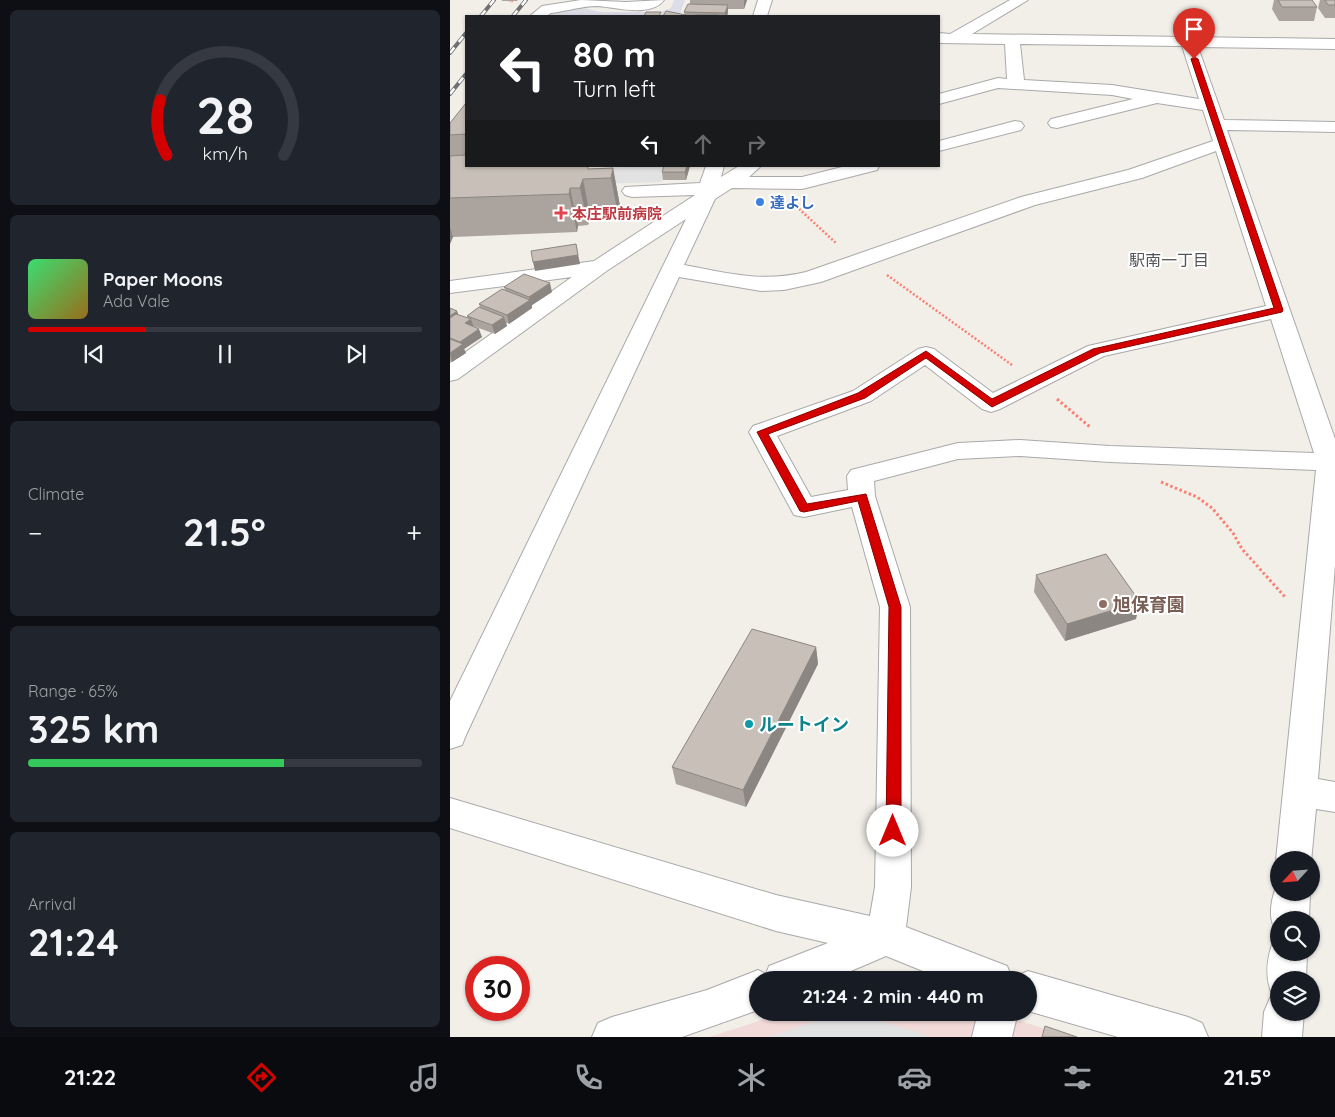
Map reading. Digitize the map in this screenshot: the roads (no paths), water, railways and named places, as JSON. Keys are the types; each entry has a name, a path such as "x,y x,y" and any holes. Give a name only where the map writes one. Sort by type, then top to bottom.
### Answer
{"street":[{"path":"538,15 547,9 597,1 609,4 639,5 657,0"},
{"path":"760,15 765,0"},
{"path":"946,38 1021,0"},
{"path":"946,38 1335,44"},
{"path":"1012,39 1016,84"},
{"path":"1189,43 1332,462 1298,791 1295,851"},
{"path":"940,99 998,83 1112,90 1157,98 1217,125 1334,129"},
{"path":"1057,123 1157,98"},
{"path":"672,269 761,285 784,284 813,277 862,258 1028,201 1135,174 1217,125"},
{"path":"940,146 1014,126"},
{"path":"450,374 714,183 750,167"},
{"path":"632,191 714,183 802,183 866,167"},
{"path":"450,735 714,183"},
{"path":"450,287 601,266"},
{"path":"862,496 804,508 762,432 862,396 926,354 992,404 1096,351 1279,310"},
{"path":"886,938 893,887 895,607 862,496 860,476 958,451 1020,448 1110,454 1332,462"},
{"path":"1298,791 1335,797"},
{"path":"450,813 776,913 886,938 970,971"},
{"path":"805,971 886,938"},
{"path":"612,1037 707,1010 749,994"},
{"path":"1037,994 1188,1037"},
{"path":"992,1037 996,1021"},
{"path":"1282,1037 1283,1021"}],"railway":[{"path":"482,15 494,0"},
{"path":"514,15 526,0"},
{"path":"450,53 465,34"},
{"path":"450,94 465,75"}],"place":[{"name":"達よし","path":"760,202"},
{"name":"本庄駅前病院","path":"561,213"},
{"name":"旭保育園","path":"1103,604"},
{"name":"ルートイン","path":"749,724"}],"district":[{"name":"駅南一丁目","path":"1169,260"}]}
